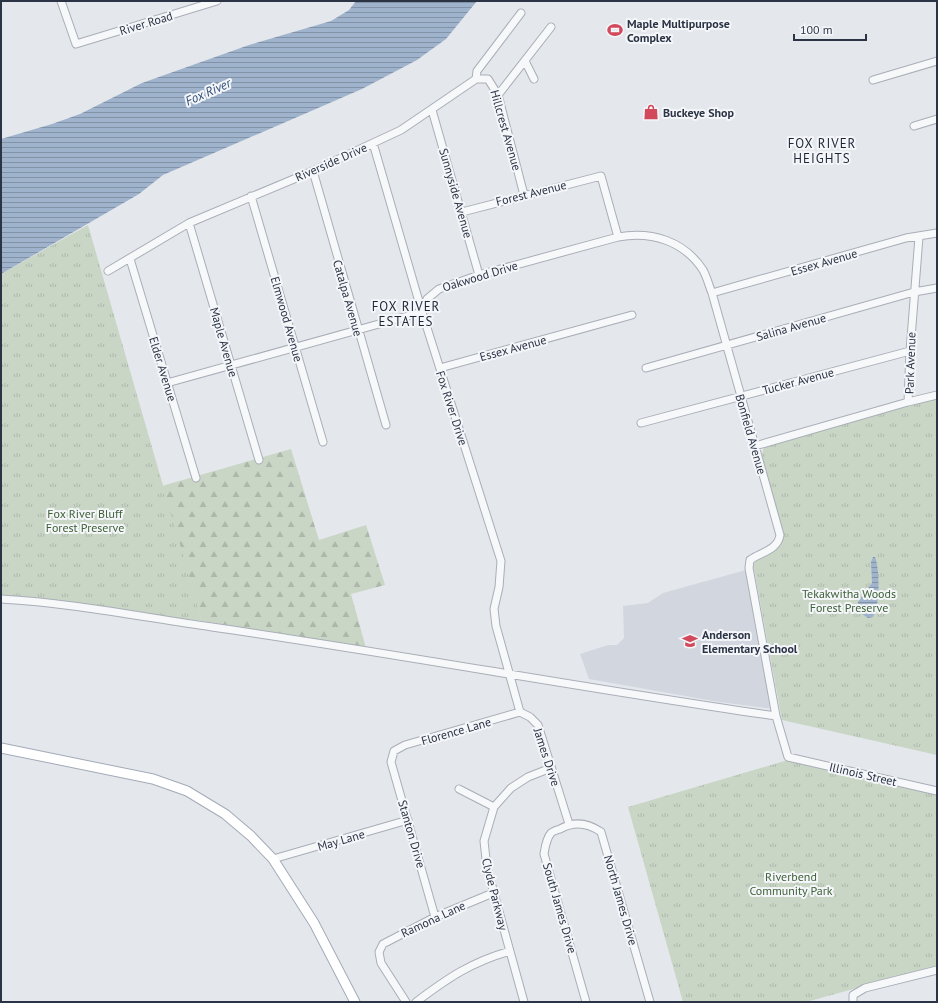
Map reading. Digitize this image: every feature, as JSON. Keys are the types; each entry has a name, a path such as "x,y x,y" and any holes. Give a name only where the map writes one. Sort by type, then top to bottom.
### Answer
{"main road":[{"path":"1,748 148,778 187,791 237,824 273,859 314,922 355,1002"}],"street":[{"name":"River Road","path":"61,1 76,44 217,1"},
{"name":"Riverside Drive","path":"108,271 189,223 313,171 401,130 432,110 476,78 477,71 521,13"},
{"path":"498,94 551,27"},
{"path":"525,61 534,79"},
{"path":"873,80 937,61"},
{"name":"Hillcrest Avenue","path":"476,78 488,79 498,94 524,194"},
{"name":"Sunnyside Avenue","path":"432,110 479,275"},
{"path":"914,126 937,119"},
{"name":"Fox River Drive","path":"373,143 422,312 501,561 499,587 494,609 496,626 509,674"},
{"name":"Catalpa Avenue","path":"313,171 357,330 386,425"},
{"name":"Forest Avenue","path":"462,212 524,194 601,176 618,237"},
{"name":"Elmwood Avenue","path":"251,196 323,442"},
{"name":"Maple Avenue","path":"189,223 259,460"},
{"name":"Essex Avenue","path":"712,293 906,238 937,233"},
{"name":"Oakwood Drive","path":"422,312 427,299 439,289 479,275 618,237 631,235 663,238 679,246 696,261 703,271 712,293"},
{"name":"Park Avenue","path":"755,446 908,402 910,351 919,237"},
{"name":"Elder Avenue","path":"130,259 196,478"},
{"name":"Salina Avenue","path":"646,368 914,292 937,288"},
{"name":"Bonfield Avenue","path":"712,293 780,535 776,546 750,560 750,568 776,716"},
{"path":"167,383 422,312"},
{"name":"Essex Avenue","path":"440,368 632,315"},
{"name":"Tucker Avenue","path":"641,423 910,351"},
{"path":"908,402 937,395"},
{"path":"1,599 142,616 509,674 588,688 776,716"},
{"path":"509,674 520,712"},
{"name":"Florence Lane","path":"394,751 405,745 520,712"},
{"name":"James Drive","path":"520,712 530,717 538,725 569,824"},
{"name":"Illinois Street","path":"776,716 788,757 937,791"},
{"name":"Stanton Drive","path":"394,751 391,762 435,917"},
{"name":"Clyde Parkway","path":"524,1002 493,893 487,868 484,841 494,808 511,788 528,777 551,768"},
{"path":"459,789 494,808"},
{"name":"May Lane","path":"273,859 408,820"},
{"name":"South James Drive","path":"569,824 552,833 546,844 544,854 586,1002"},
{"name":"North James Drive","path":"569,824 584,824 593,826 601,832 650,1002"},
{"name":"Ramona Lane","path":"406,1002 381,963 379,952 383,944 435,917 493,893"},
{"path":"416,1002 448,978 485,958 510,951"},
{"path":"853,1002 853,995 865,988 937,970"}],"shaded area":[{"name":"Anderson Elementary School","path":"746,570 773,709 719,702 589,679 580,654 608,645 617,645 624,638 623,606 648,603 663,593"}],"green space":[{"name":"Fox River Bluff Forest Preserve","path":"88,225 202,621 1,595 1,274"},
{"name":"Tekakwitha Woods Forest Preserve","path":"937,398 937,755 782,720 753,564 761,556 779,545 783,534 761,457 764,447"},
{"path":"291,449 319,540 366,525 385,585 351,594 366,648 202,621 162,486"},
{"name":"Riverbend Community Park","path":"788,760 937,793 937,966 806,1002 683,1002 628,807"}],"water":[{"name":"Fox River","path":"356,1 477,1 446,39 417,60 362,89 163,175 139,194 1,274 1,139 80,114 142,83 249,45 331,21 349,10"},
{"path":"873,557 875,557 878,570 878,596 873,617 868,618 859,612 858,602 872,583 871,562"}],"place":[{"name":"Maple Multipurpose Complex","path":"615,30"},
{"name":"Buckeye Shop","path":"651,112"},
{"name":"Anderson Elementary School","path":"690,641"}],"district":[{"name":"FOX RIVER HEIGHTS","path":"822,150"},
{"name":"FOX RIVER ESTATES","path":"406,314"}]}
